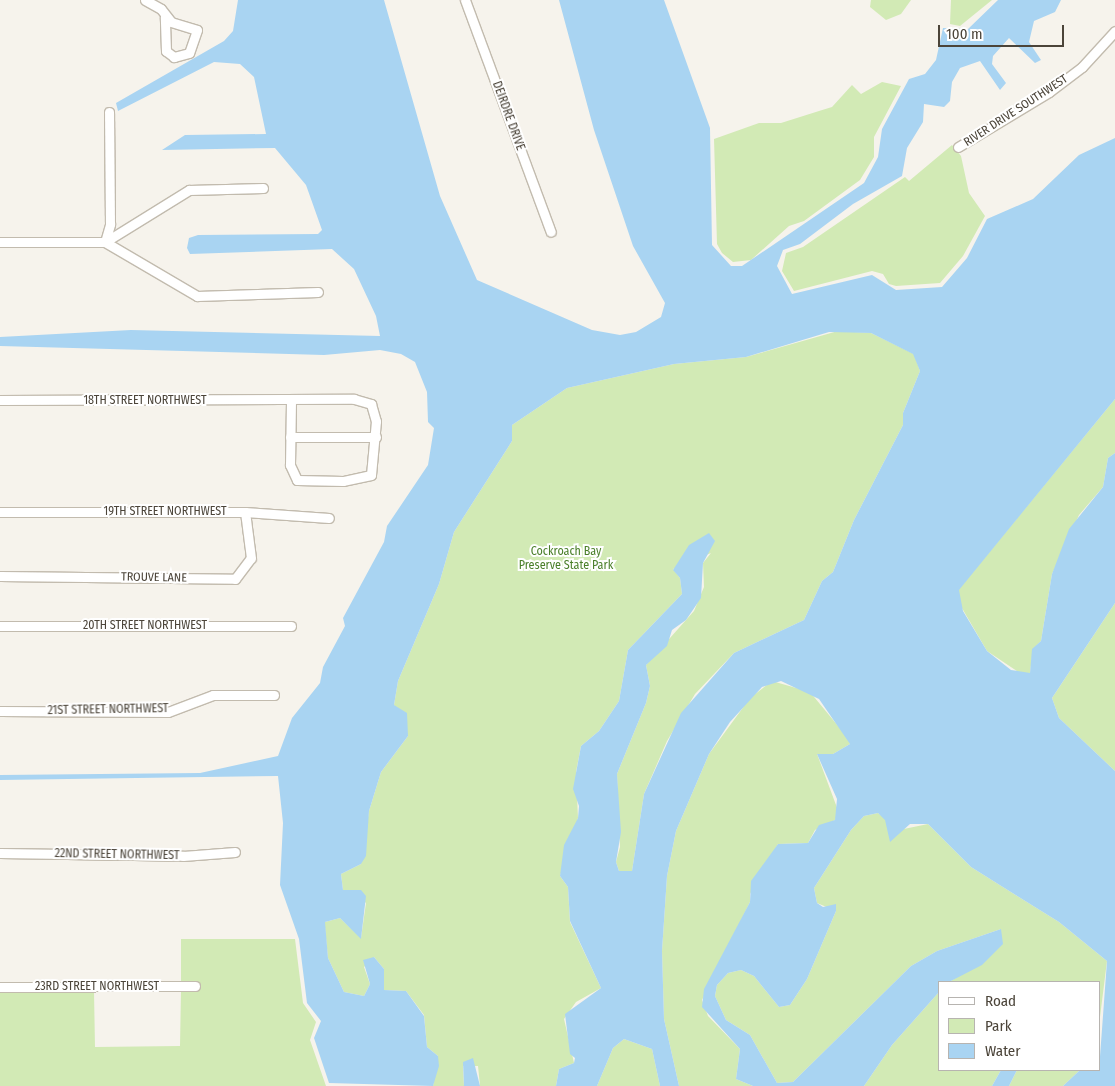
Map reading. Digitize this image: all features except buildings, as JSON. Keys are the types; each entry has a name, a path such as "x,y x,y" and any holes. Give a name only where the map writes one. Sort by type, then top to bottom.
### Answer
{"street":[{"path":"145,0 161,9 165,17 166,51 174,57 189,53 197,30 165,17"},
{"name":"DEIRDRE DRIVE","path":"465,0 550,232"},
{"name":"RIVER DRIVE SOUTHWEST","path":"958,148 1049,92 1082,67 1115,31"},
{"path":"105,242 110,224 109,112"},
{"path":"105,242 189,190 263,188"},
{"path":"0,242 105,242 197,296 318,292"},
{"name":"18TH STREET NORTHWEST","path":"0,400 291,401 354,399 372,404 376,437"},
{"path":"290,438 376,437 371,475 343,481 297,480 290,466 290,438 291,401"},
{"name":"19TH STREET NORTHWEST","path":"0,512 245,512 329,518"},
{"name":"TROUVE LANE","path":"0,576 235,579 251,558 245,512"},
{"name":"20TH STREET NORTHWEST","path":"0,626 291,626"},
{"name":"21ST STREET NORTHWEST","path":"0,711 168,712 213,695 274,695"},
{"name":"22ND STREET NORTHWEST","path":"0,853 183,856 235,852"},
{"name":"23RD STREET NORTHWEST","path":"0,987 195,986"}],"green space":[{"path":"871,0 911,0 901,14 886,20 870,7"},
{"path":"951,0 992,0 960,26 950,24"},
{"path":"882,82 901,86 874,137 874,157 860,180 804,221 789,226 751,260 733,262 722,253 717,244 714,139 759,123 781,123 832,107 852,85 861,94"},
{"path":"952,145 961,156 969,193 985,216 963,256 940,283 896,286 889,284 883,274 872,271 794,291 782,271 786,253 803,247 905,177 909,181"},
{"name":"Cockroach Bay Preserve State Park","path":"838,331 871,333 914,354 920,371 903,413 903,425 854,520 833,572 822,581 804,620 734,653 695,694 667,741 644,794 632,871 619,871 616,862 620,847 617,774 646,703 650,686 646,665 694,611 704,587 703,563 711,553 673,569 680,578 682,594 628,650 619,701 599,731 581,746 576,772 578,818 560,876 568,887 570,922 601,988 576,1002 564,1019 574,1063 559,1069 556,1086 480,1086 478,1066 463,1066 464,1086 433,1086 438,1056 427,1047 424,1015 406,991 384,990 384,969 374,957 364,967 370,984 364,996 344,992 328,958 325,922 340,918 361,938 366,903 355,893 343,890 341,874 361,864 369,811 381,772 408,736 394,705 398,681 439,584 454,532 512,441 512,425 567,388 674,364 746,357"},
{"path":"1115,399 1115,453 1108,458 1103,487 1079,515 1052,574 1041,641 1033,649 1030,673 1023,675 987,651 959,603 959,589"},
{"path":"1115,603 1115,771 1059,718 1052,698"},
{"path":"772,681 810,692 848,738 850,744 833,754 817,754 839,813 835,820 815,830 808,843 778,844 750,894 750,902 702,1000 708,1016 740,1049 736,1079 753,1086 679,1086 664,1019 662,951 667,876 676,831 709,754 750,698"},
{"path":"878,813 899,830 928,824 971,867 1059,922 1107,961 1100,1017 1100,981 951,981 964,973 1001,929 937,951 911,966 793,1082 777,1083 750,1035 726,1020 715,996 717,985 728,973 741,970 754,976 779,1007 790,1005 807,979 836,911 817,903 814,888 851,830 864,816"},
{"path":"181,939 295,939 303,1003 316,1022 310,1040 326,1086 0,1086 0,991 94,991 95,1047 180,1046 181,991 200,990 199,982 181,982"},
{"path":"938,993 938,1071 1000,1071 992,1086 864,1086 892,1045"},
{"path":"624,1039 652,1049 660,1086 597,1086 613,1048"},
{"path":"1016,1071 1079,1071 1063,1086 1009,1086"}],"water":[{"path":"238,0 384,0 440,196 477,280 592,330 620,335 636,332 661,317 665,303 633,246 594,130 559,0 664,0 710,128 712,245 731,266 742,266 864,183 878,157 882,129 909,79 925,74 936,60 943,28 968,29 998,0 1061,0 1055,12 1034,21 1029,42 1041,60 1035,63 1009,38 993,56 992,64 1006,83 1000,90 980,61 960,68 952,82 950,101 944,107 924,104 923,122 907,148 902,176 853,204 800,244 783,250 777,266 792,294 872,275 896,290 942,287 967,258 987,219 1033,199 1079,155 1115,138 1115,399 959,590 963,611 987,651 1011,670 1030,673 1032,649 1041,641 1052,574 1069,529 1103,487 1108,458 1115,453 1115,603 1052,698 1059,718 1115,771 1115,1086 1063,1086 1079,1071 1100,1071 1107,961 1059,922 971,867 928,824 910,824 890,842 885,820 878,813 864,816 851,830 814,888 817,903 823,907 836,904 836,911 807,979 790,1005 779,1007 754,976 741,970 728,973 717,985 715,996 726,1020 750,1035 777,1083 793,1082 911,966 937,951 1001,929 1003,944 982,965 951,981 938,981 938,993 892,1045 864,1086 753,1086 736,1079 740,1049 702,1007 704,989 750,902 751,881 778,844 808,843 819,825 835,820 837,799 817,754 833,754 850,744 819,699 781,681 762,687 730,722 709,754 676,831 667,876 662,951 664,1019 679,1086 660,1086 652,1049 624,1039 613,1048 597,1086 556,1086 559,1069 574,1063 575,1058 570,1054 565,1014 601,988 570,921 568,887 560,876 564,845 578,818 579,806 573,789 581,746 599,731 619,701 628,650 682,594 680,578 673,570 689,545 709,533 715,541 703,563 701,598 686,620 672,630 667,646 646,665 650,686 646,703 617,774 621,832 616,862 619,871 632,871 644,794 681,713 734,653 804,620 822,581 833,572 854,520 903,425 903,413 920,371 913,354 871,333 829,332 746,357 674,364 567,388 512,425 512,441 454,532 439,584 398,681 394,705 407,713 408,736 381,772 369,811 366,856 361,864 341,874 343,890 361,890 366,896 361,939 340,918 325,922 328,958 344,992 364,996 370,984 363,960 374,957 384,969 384,990 406,991 424,1016 427,1047 438,1056 439,1066 433,1086 329,1083 314,1038 321,1021 307,1003 299,939 280,885 283,823 278,776 0,780 0,775 200,773 278,756 292,718 320,683 323,667 345,626 343,618 384,542 387,526 428,465 434,428 428,422 427,392 415,362 401,354 380,350 324,355 0,346 0,337 131,330 380,336 376,316 354,269 332,249 190,254 187,248 189,238 198,235 318,234 322,230 306,185 275,148 162,150 185,135 266,134 254,77 240,64 214,62 118,111 116,103 224,41 233,31"},
{"path":"473,1058 480,1086 464,1086 463,1062"},
{"path":"1000,1071 1016,1071 1009,1086 992,1086"}]}
